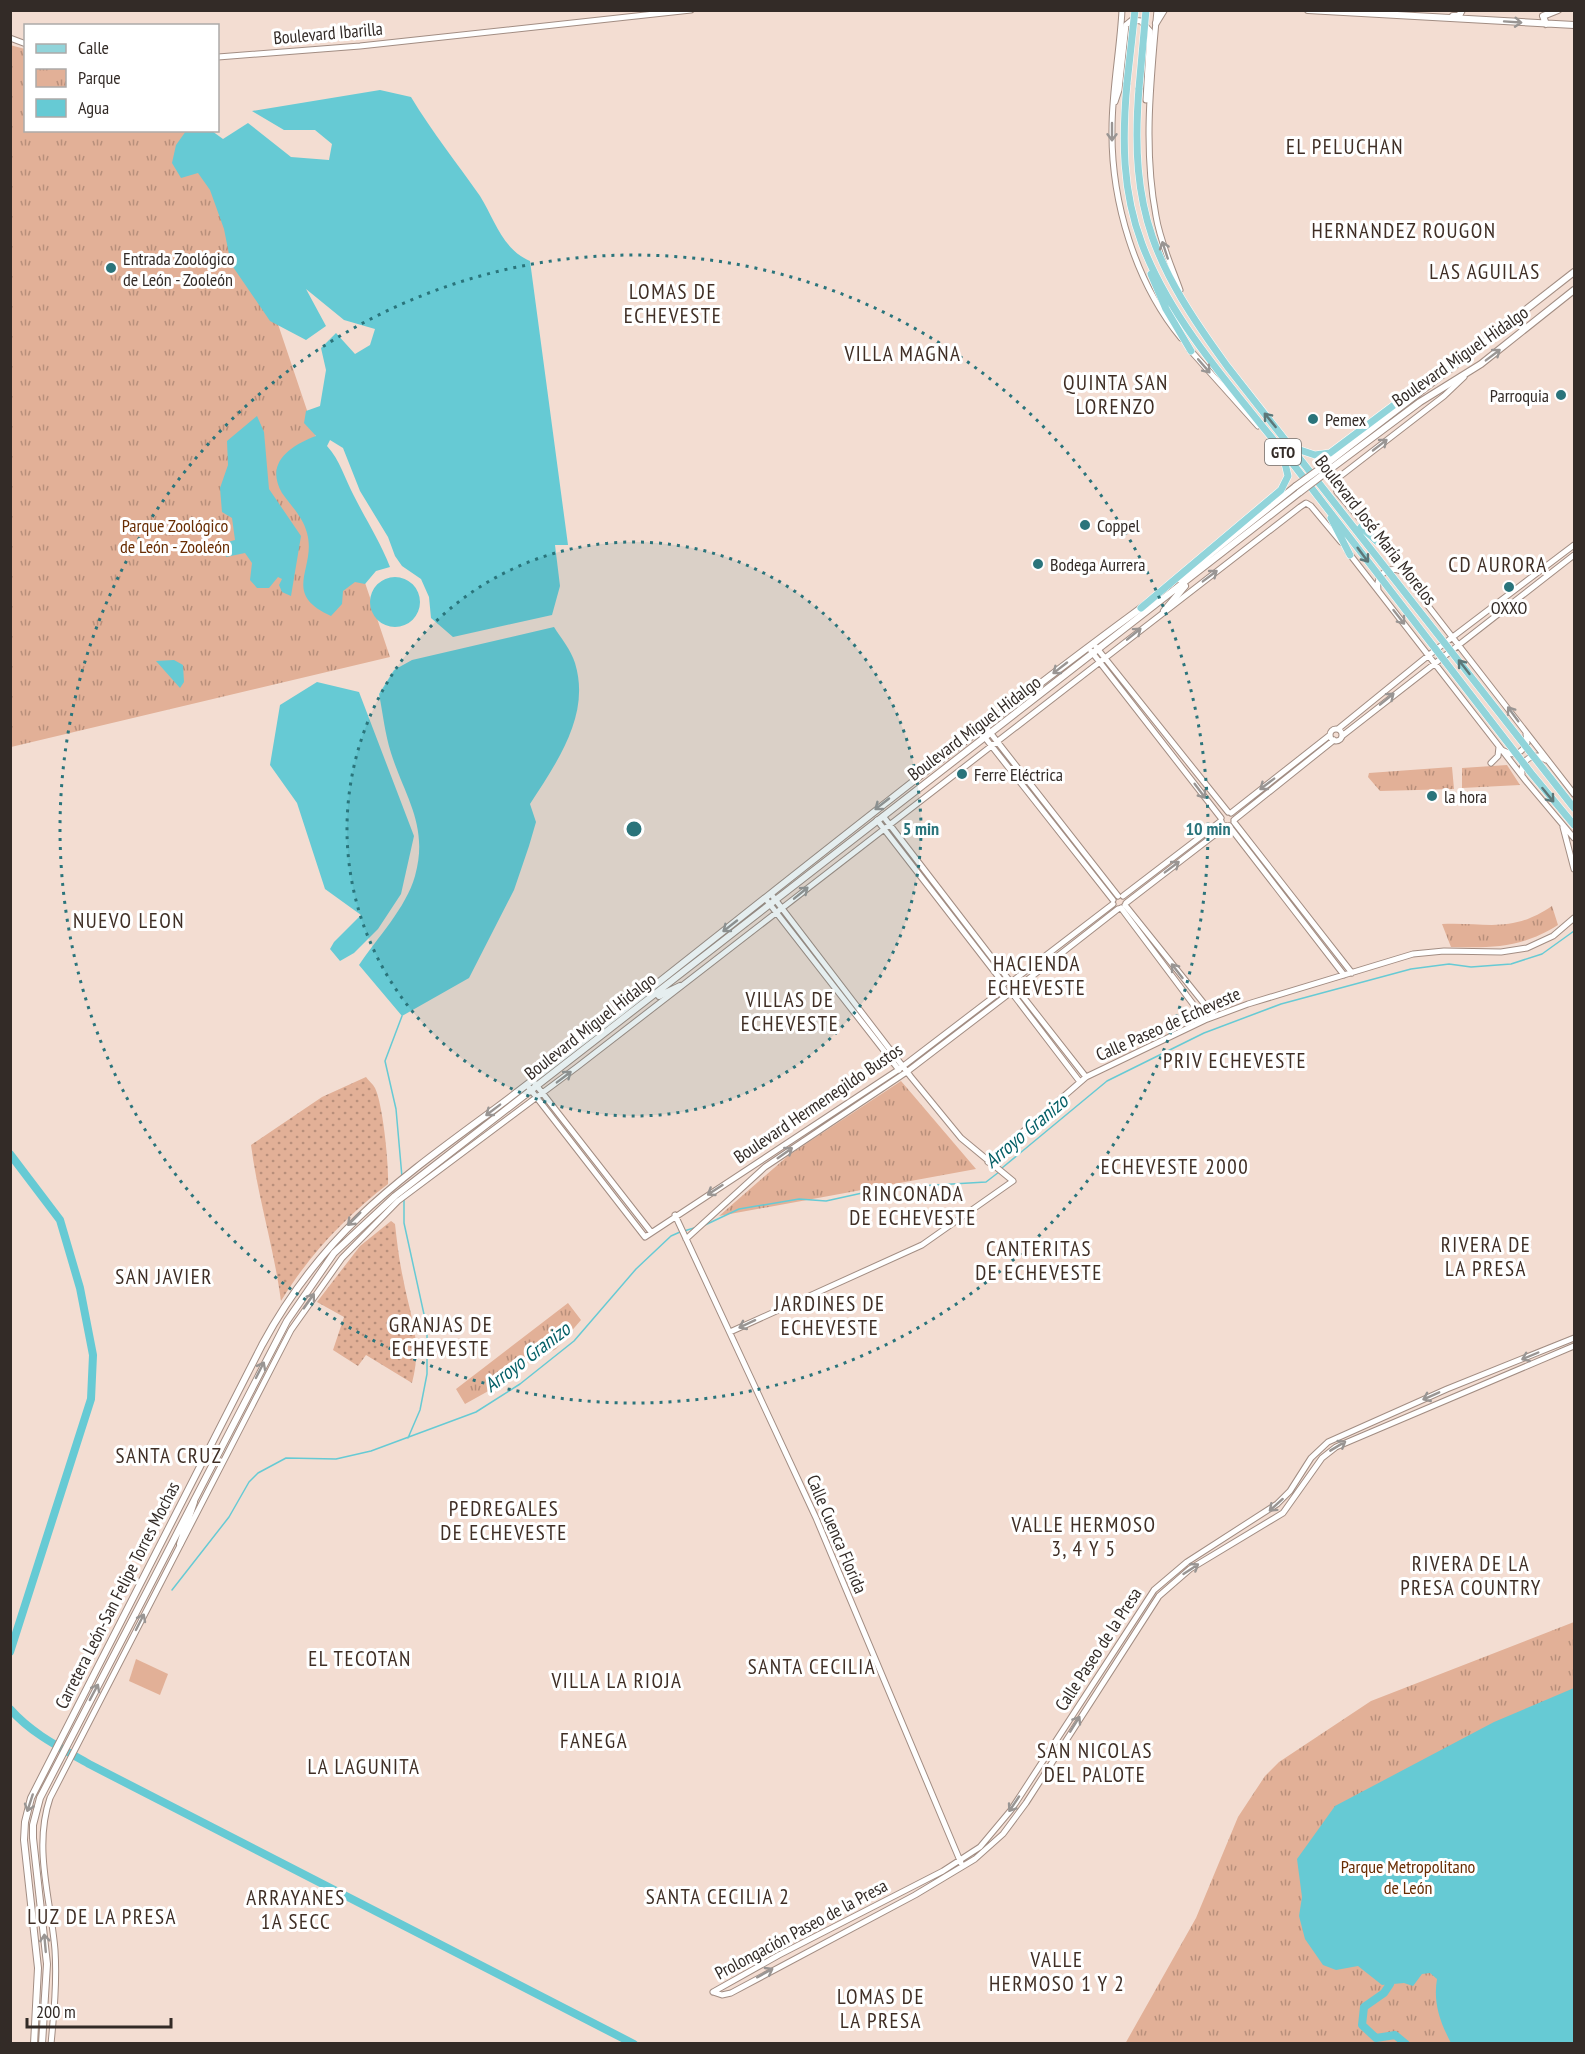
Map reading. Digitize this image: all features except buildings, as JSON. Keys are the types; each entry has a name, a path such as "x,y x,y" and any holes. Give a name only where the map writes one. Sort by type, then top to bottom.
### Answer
{"main road":[{"name":"Boulevard José María Morelos","path":"1135,10 1124,119 1125,177 1134,219 1149,262 1187,326 1516,754 1575,825"},
{"name":"Boulevard José María Morelos","path":"1146,10 1135,147 1142,200 1159,256 1184,306 1227,366 1575,808"},
{"path":"1156,23 1164,10"},
{"path":"1308,10 1379,16 1575,25"},
{"path":"1373,10 1379,16"},
{"path":"1429,17 1456,16 1462,10"},
{"path":"1546,24 1542,20 1543,16 1558,10"},
{"path":"1149,262 1161,298 1191,351"},
{"name":"Boulevard Miguel Hidalgo","path":"195,1496 287,1321 318,1272 350,1236 448,1159 532,1085 765,898 1090,644 1323,470 1575,272"},
{"name":"Boulevard Miguel Hidalgo","path":"1323,470 1420,402 1466,374 1575,290"},
{"path":"1291,447 1315,455 1330,453 1426,381 1454,366"},
{"path":"1141,608 1197,558 1281,490 1288,476 1282,450"},
{"name":"Boulevard Miguel Hidalgo","path":"398,1181 640,1007 774,904 880,818 1196,574 1298,489"},
{"path":"1321,500 1350,555"},
{"path":"1334,501 1383,547"},
{"path":"1164,611 1196,574"},
{"path":"640,1007 680,986"},
{"name":"Carretera León-San Felipe Torres Mochas","path":"34,2043 38,1968 24,1830 31,1798 279,1313 310,1268 364,1209 398,1181"},
{"path":"241,1387 232,1411 236,1417 244,1421"},
{"path":"180,1544 195,1496"},
{"path":"42,2043 47,1964 33,1825 40,1798 195,1496"},
{"path":"38,1968 41,1981 40,2018 44,2026"}],"street":[{"name":"Boulevard Ibarilla","path":"219,57 383,44 691,10"},
{"path":"1116,10 1122,19"},
{"name":"Boulevard José María Morelos","path":"1122,10 1113,105 1114,172 1126,227 1154,299 1191,351 1282,450"},
{"path":"1157,10 1148,111 1148,142 1156,216 1184,306"},
{"path":"1113,105 1119,90 1126,25 1136,20 1147,24 1150,31 1145,87 1148,111"},
{"path":"1466,374 1444,396 1334,481 1337,492 1403,572 1575,794"},
{"name":"Boulevard Miguel Hidalgo","path":"448,1159 537,1098 1304,504 1313,508 1350,555"},
{"path":"1332,738 1332,730 1338,729 1429,656 1439,653 1448,646 1453,637 1575,545"},
{"path":"1350,555 1526,781 1575,838"},
{"path":"1448,646 1458,644 1575,555"},
{"path":"1378,590 1380,577 1389,570 1403,572"},
{"path":"1090,644 1105,658 1229,813 1231,823 1344,975"},
{"path":"1096,652 1099,662 1221,819 1231,823 1352,973"},
{"path":"1229,813 1332,738 1342,736 1434,662 1439,653"},
{"path":"982,728 991,746 1214,1016"},
{"path":"1338,729 1342,736"},
{"path":"1501,748 1516,754 1526,746 1526,732"},
{"path":"988,736 997,741 1205,1020"},
{"name":"Boulevard Hermenegildo Bustos","path":"537,1098 645,1237 675,1215 905,1072 1008,983 1231,823 1332,738"},
{"path":"1491,763 1498,756 1501,748"},
{"path":"1513,764 1523,763 1533,756 1539,756 1551,763"},
{"path":"1523,763 1522,772 1526,781"},
{"name":"Boulevard Hermenegildo Bustos","path":"685,1237 697,1231 724,1203 765,1167 905,1072 1014,991 1229,813"},
{"path":"880,818 889,824 1080,1082"},
{"path":"880,818 883,828 1086,1077"},
{"path":"1562,825 1575,869"},
{"path":"730,1332 922,1245 1010,1179 962,1138 905,1072 776,913 771,894"},
{"path":"765,898 782,908 905,1072"},
{"name":"Calle Paseo de Echeveste","path":"988,1162 1086,1077 1214,1016 1387,962 1431,951 1485,953 1517,950 1542,942 1575,918"},
{"path":"532,1085 543,1093 651,1232"},
{"path":"532,1085 537,1098"},
{"path":"51,2043 55,1951 43,1835 45,1815 51,1798 180,1544 305,1307 356,1242 397,1199"},
{"name":"Calle Cuenca Florida","path":"675,1215 812,1509 961,1864"},
{"path":"692,1252 697,1231"},
{"name":"Calle Paseo de la Presa","path":"961,1864 1004,1819 1145,1602 1164,1579 1187,1562 1268,1512 1290,1491 1311,1458 1328,1442 1447,1389 1575,1338"},
{"name":"Calle Paseo de la Presa","path":"961,1864 989,1848 1011,1824 1148,1610 1167,1586 1190,1569 1282,1512 1322,1458 1336,1447 1575,1346"},
{"path":"1105,1677 1103,1672 1114,1649"},
{"path":"1088,1705 1098,1684 1094,1680"},
{"name":"Prolongación Paseo de la Presa","path":"961,1864 730,1993 722,1995 713,1992 961,1864"}],"green space":[{"name":"Parque Zoológico de León - Zooleón","path":"10,45 24,49 24,132 213,132 390,657 11,747"},
{"path":"1507,765 1520,785 1462,788 1462,768"},
{"path":"1452,767 1454,789 1380,791 1368,777 1369,773"},
{"path":"1552,906 1558,925 1545,933 1507,945 1451,947 1442,924 1499,925 1524,920"},
{"path":"366,1077 375,1088 381,1107 388,1184 357,1210 316,1252 281,1301 251,1145 322,1097"},
{"path":"901,1081 976,1169 719,1216 789,1155"},
{"path":"391,1221 395,1224 400,1264 416,1342 412,1383 366,1355 358,1366 333,1350 344,1317 317,1302 360,1246"},
{"path":"568,1303 581,1320 556,1349 517,1369 492,1389 465,1404 456,1389"},
{"name":"Parque Metropolitano de León","path":"1574,1622 1574,2043 1125,2044 1196,1918 1238,1817 1265,1776 1279,1762 1371,1701"},
{"path":"136,1659 168,1674 160,1695 129,1681"}],"water":[{"path":"380,90 411,97 480,196 500,233 512,249 530,261 568,545 555,545 560,586 552,615 453,637 431,618 429,597 421,579 402,566 395,556 388,537 360,491 343,448 330,440 327,446 339,463 390,567 376,571 365,584 355,582 343,591 342,604 331,616 307,598 304,579 309,546 307,533 303,522 282,493 276,472 283,456 298,444 316,436 304,423 306,411 320,406 326,370 321,348 336,333 355,354 370,345 375,329 344,320 306,289 326,326 306,340 270,321 231,264 224,229 210,190 198,173 181,178 172,163 176,145 185,132 213,132 223,139 248,123 291,157 329,160 332,144 315,130 284,130 252,111"},
{"path":"257,416 264,432 269,489 301,536 291,596 282,592 279,585 282,579 278,577 269,588 257,588 250,580 252,563 245,553 226,557 224,543 235,540 232,518 222,512 220,488 228,465 227,441"},
{"path":"390,577 400,577 413,584 420,597 420,607 413,620 400,627 390,627 381,623 374,616 370,607 370,597 374,588 381,581"},
{"path":"554,627 575,663 579,682 579,701 569,737 551,772 530,804 536,822 514,890 469,978 402,1016 359,965 405,900 415,876 419,858 414,812 389,746 379,694 394,670 412,660"},
{"path":"174,660 183,665 184,682 180,688 156,661"},
{"path":"317,682 359,692 414,836 401,894 378,929 354,953 340,961 330,949 361,915 325,889 297,803 270,765 280,705"},
{"path":"1574,1688 1574,2043 1451,2043 1438,2012 1437,1979 1430,1973 1422,1974 1413,1986 1404,1983 1382,1985 1358,1966 1336,1970 1323,1965 1305,1939 1299,1916 1302,1897 1297,1859 1335,1806 1494,1722"}],"waterway":[{"name":"Arroyo Granizo","path":"1002,1168 1107,1081 1204,1033 1281,1004 1411,969 1449,964 1471,967 1511,964 1542,954 1574,931"},
{"path":"402,1016 385,1061 396,1109 402,1177"},
{"path":"10,1154 60,1220 80,1288 93,1355 91,1399 10,1652"},
{"name":"Arroyo Granizo","path":"705,1225 739,1209 799,1199 826,1201 885,1188 986,1182 999,1172"},
{"path":"404,1200 404,1223 427,1328 427,1374 420,1410 408,1438"},
{"name":"Arroyo Granizo","path":"684,1231 694,1228"},
{"name":"Arroyo Granizo","path":"172,1590 229,1517 249,1482 258,1473 286,1458 336,1459 371,1451 476,1412 520,1384 574,1341 636,1269 671,1236 680,1232"},
{"path":"10,1709 37,1733 89,1764 634,2044"},
{"path":"1390,1984 1384,1993 1364,2007 1362,2025 1376,2038 1395,2035 1406,2044"}],"place":[{"name":"Entrada Zoológico de León - Zooleón","path":"111,268"},
{"name":"Parroquia","path":"1561,395"},
{"name":"Pemex","path":"1313,419"},
{"name":"Coppel","path":"1085,525"},
{"name":"Bodega Aurrera","path":"1038,564"},
{"name":"OXXO","path":"1509,587"},
{"name":"Ferre Eléctrica","path":"962,774"},
{"name":"la hora","path":"1432,796"}],"district":[{"name":"EL PELUCHAN","path":"1345,146"},
{"name":"HERNANDEZ ROUGON","path":"1404,230"},
{"name":"LAS AGUILAS","path":"1485,271"},
{"name":"LOMAS DE ECHEVESTE","path":"673,303"},
{"name":"VILLA MAGNA","path":"903,353"},
{"name":"QUINTA SAN LORENZO","path":"1116,394"},
{"name":"CD AURORA","path":"1498,564"},
{"name":"NUEVO LEON","path":"129,920"},
{"name":"HACIENDA ECHEVESTE","path":"1037,975"},
{"name":"VILLAS DE ECHEVESTE","path":"790,1011"},
{"name":"PRIV ECHEVESTE","path":"1235,1060"},
{"name":"ECHEVESTE 2000","path":"1175,1166"},
{"name":"RINCONADA DE ECHEVESTE","path":"913,1205"},
{"name":"RIVERA DE LA PRESA","path":"1486,1256"},
{"name":"CANTERITAS DE ECHEVESTE","path":"1039,1260"},
{"name":"SAN JAVIER","path":"164,1276"},
{"name":"JARDINES DE ECHEVESTE","path":"830,1315"},
{"name":"GRANJAS DE ECHEVESTE","path":"441,1336"},
{"name":"SANTA CRUZ","path":"169,1455"},
{"name":"PEDREGALES DE ECHEVESTE","path":"504,1520"},
{"name":"VALLE HERMOSO 3, 4 Y 5","path":"1084,1536"},
{"name":"RIVERA DE LA PRESA COUNTRY","path":"1471,1575"},
{"name":"EL TECOTAN","path":"360,1658"},
{"name":"SANTA CECILIA","path":"812,1666"},
{"name":"VILLA LA RIOJA","path":"617,1680"},
{"name":"FANEGA","path":"594,1740"},
{"name":"SAN NICOLAS DEL PALOTE","path":"1095,1762"},
{"name":"LA LAGUNITA","path":"364,1766"},
{"name":"SANTA CECILIA 2","path":"718,1896"},
{"name":"ARRAYANES 1A SECC","path":"296,1909"},
{"name":"LUZ DE LA PRESA","path":"102,1916"},
{"name":"VALLE HERMOSO 1 Y 2","path":"1057,1971"},
{"name":"LOMAS DE LA PRESA","path":"881,2008"}]}
